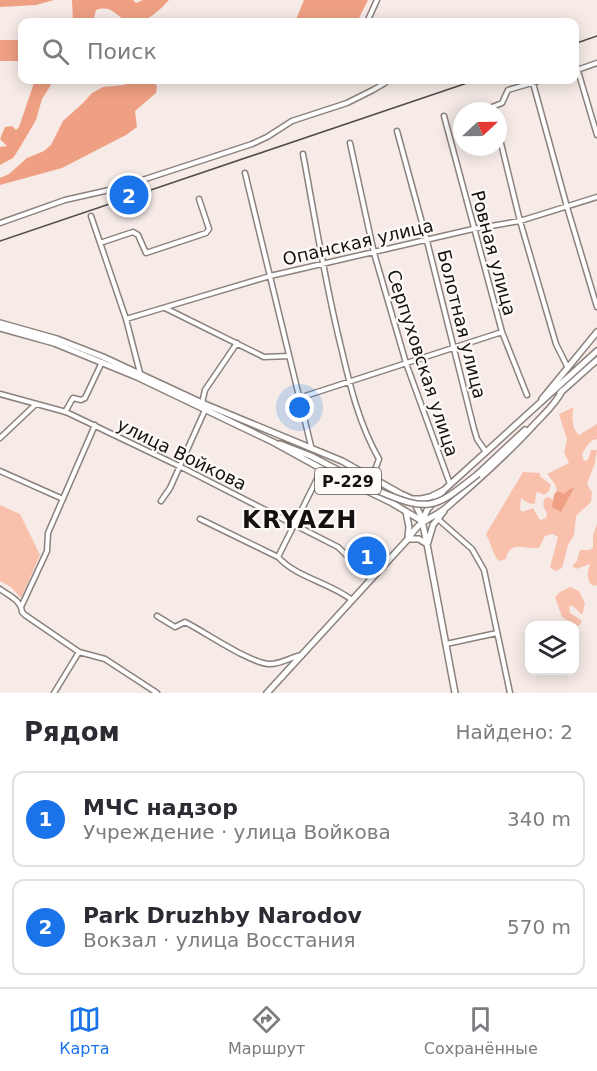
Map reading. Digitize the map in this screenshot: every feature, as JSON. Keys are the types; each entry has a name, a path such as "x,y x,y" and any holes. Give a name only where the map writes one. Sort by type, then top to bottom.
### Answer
{"main road":[{"path":"0,323 57,339 140,373 202,403 310,446 412,499 430,497 448,486"},
{"path":"0,328 54,343 102,362 273,442 311,456 376,490 404,502 415,504 430,504 448,498 478,474 562,391 597,360"},
{"path":"540,403 597,332"},
{"path":"267,693 408,539 422,521 427,510 448,486 597,351"},
{"path":"427,544 433,525 446,508 511,448 552,406 562,391"},
{"name":"Р-229","path":"273,442 394,504 422,521"},
{"path":"448,486 449,496 456,497"},
{"path":"394,504 400,500 401,494"},
{"path":"412,499 422,521 455,693"},
{"path":"422,521 446,508"},
{"path":"406,512 409,527 408,539"},
{"path":"408,539 419,539 427,544"}],"street":[{"path":"369,18 376,0"},
{"path":"579,70 597,63"},
{"path":"579,80 597,135"},
{"path":"0,223 65,200 118,188 252,144 292,121 347,103 382,84"},
{"path":"502,102 508,90 529,84"},
{"path":"533,84 597,308"},
{"name":"Ровная улица","path":"444,116 502,332 526,395"},
{"name":"Болотная улица","path":"397,131 474,429 477,439 486,452"},
{"name":"Серпуховская улица","path":"350,143 375,253 406,363 448,486"},
{"path":"303,154 323,265 349,381 370,443 379,459 372,478"},
{"path":"504,156 520,221 556,344 569,369"},
{"path":"245,173 310,446"},
{"name":"Опанская улица","path":"126,319 270,276 473,229 520,221 597,197"},
{"path":"100,243 133,232 138,235 146,253 206,233 209,229 199,199"},
{"path":"91,216 126,319 140,373"},
{"path":"164,307 264,357 289,356"},
{"path":"299,398 502,332"},
{"path":"202,403 205,390 237,343"},
{"path":"65,412 73,398 81,400 85,398 102,362"},
{"name":"улица Войкова","path":"0,394 65,412 179,466 339,548 372,579"},
{"path":"0,438 36,404"},
{"path":"161,501 170,488 205,410"},
{"path":"21,607 47,551 48,533 95,425"},
{"path":"278,556 322,469"},
{"path":"0,471 63,499"},
{"path":"200,519 278,556 288,567 352,600"},
{"path":"438,519 472,549 483,567 510,693"},
{"path":"0,590 17,601 25,615 79,652 105,659 157,693"},
{"path":"156,616 175,627 185,622 253,659 267,664 277,664 303,655"},
{"path":"445,644 497,633"},
{"path":"54,693 79,652"}],"shaded area":[{"path":"0,0 54,0 36,5 0,7"},
{"path":"72,0 133,0 136,3 143,0 169,0 149,18 122,18 105,8 96,10 94,18 73,18"},
{"path":"304,0 368,0 359,18 297,18"},
{"path":"0,40 18,40 18,61 0,61"},
{"path":"34,84 51,84 42,99 36,120 19,149 13,158 0,165 0,147 7,146 0,139 5,127 12,126 16,130"},
{"path":"156,84 157,87 156,93 135,111 137,127 62,168 0,185 0,178 9,174 27,158 44,151 51,145 63,121 92,93 103,87"},
{"path":"574,407 573,422 579,435 597,424 597,439 590,443 582,454 584,461 588,460 591,450 597,450 587,484 592,492 591,502 576,516 574,535 568,545 562,568 555,571 550,567 558,537 553,534 545,536 539,548 514,547 510,549 506,559 499,561 486,534 523,472 540,473 540,476 551,485 549,491 544,495 536,493 535,504 528,503 521,498 520,509 522,512 533,508 540,520 546,518 544,500 548,497 553,500 557,491 555,484 547,474 569,463 564,452 567,440 559,414"},
{"path":"574,488 561,512 552,507 557,491 564,494"},
{"path":"0,505 20,514 40,555 21,598 11,587 0,581"},
{"path":"597,524 597,585 594,586 588,576 590,564 576,569 572,566 577,561 580,550 590,550 593,547 593,536"},
{"path":"570,587 579,591 585,604 582,615 573,606 569,606 570,613 581,620 581,624 579,625 579,621 569,621 562,617 555,597"}],"railway":[{"path":"579,42 597,36"},
{"path":"0,241 464,84"}],"place":[{"name":"Park Druzhby Narodov","path":"129,195"},
{"name":"МЧС надзор","path":"367,556"}],"district":[{"name":"KRYAZH","path":"300,520"}]}
